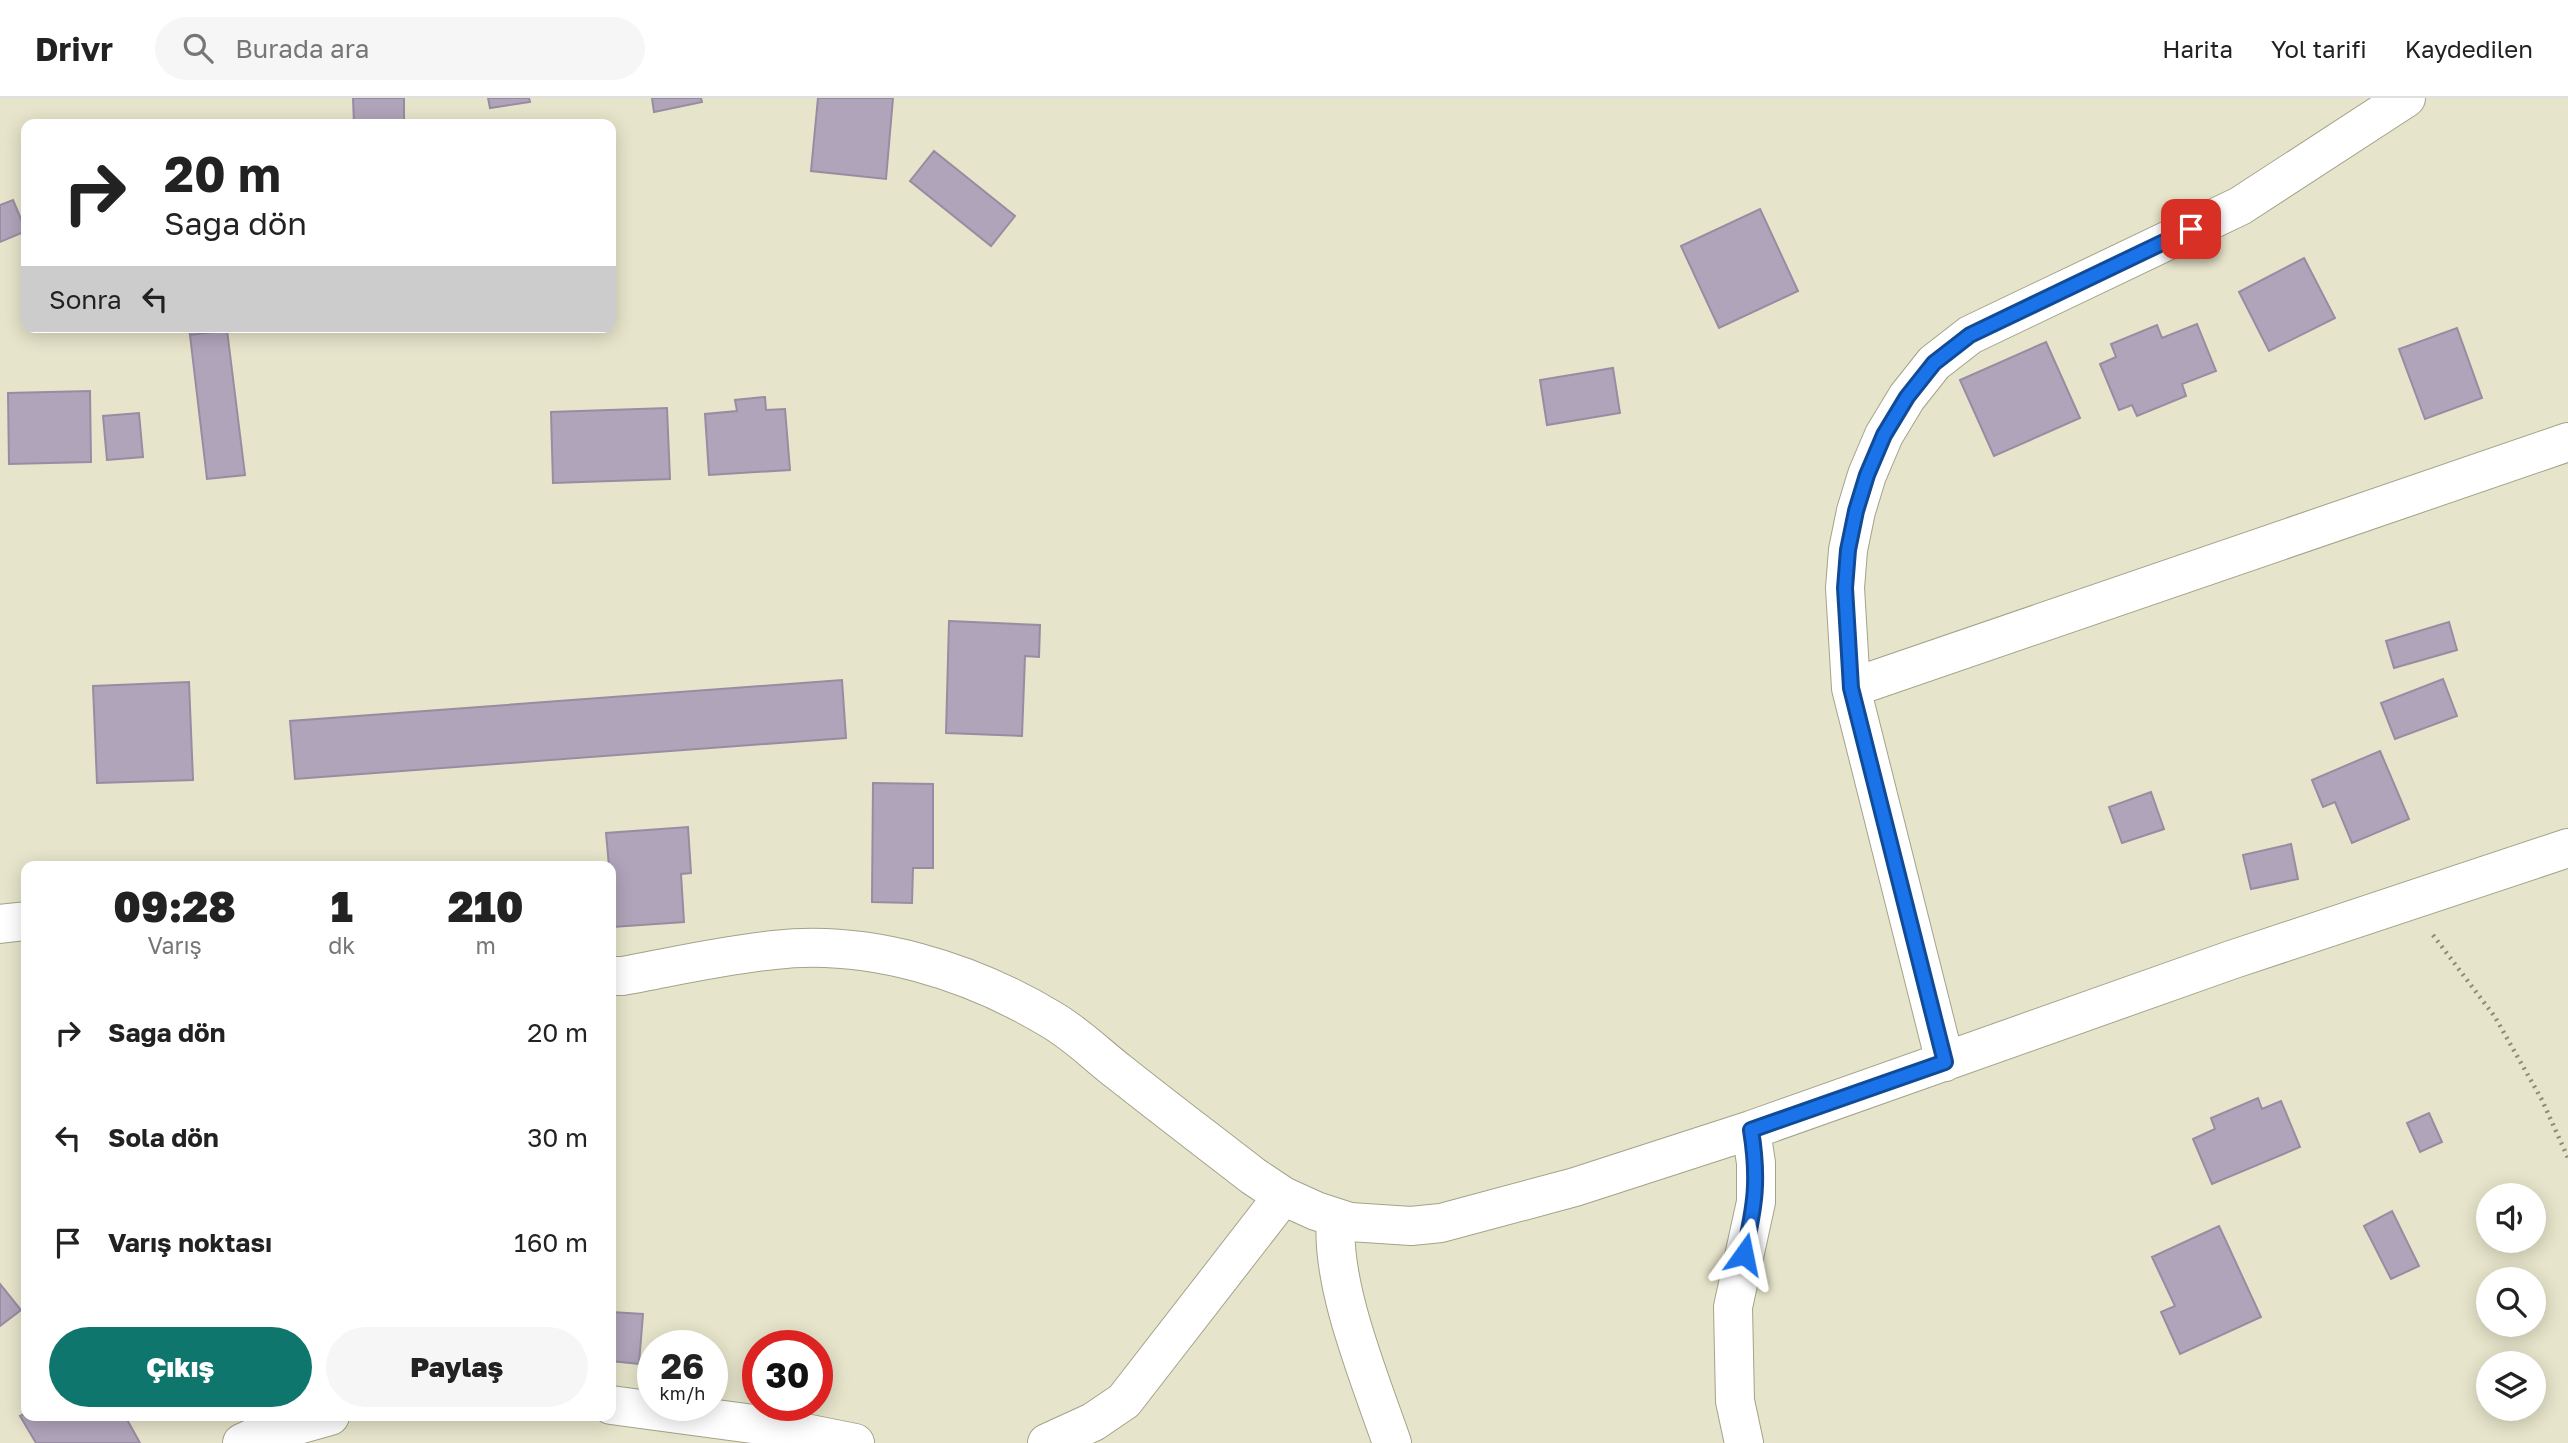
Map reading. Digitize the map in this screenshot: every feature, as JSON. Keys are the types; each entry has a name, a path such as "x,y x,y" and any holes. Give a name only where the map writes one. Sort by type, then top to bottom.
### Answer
{"street":[{"path":"1945,1062 1851,688 1845,588 1848,550 1867,475 1884,435 1907,397 1934,363 1970,335 2240,206 2406,98"},
{"path":"1851,688 2568,442"},
{"path":"616,975 774,949 821,949 913,961 962,976 1009,996 1054,1021 1252,1176 1283,1196 1336,1218 1381,1226 1411,1226 1441,1223 1575,1188 1751,1130 2231,960 2568,848"},
{"path":"0,924 21,922"},
{"path":"1744,1443 1735,1401 1733,1307 1756,1202 1756,1163 1751,1130"},
{"path":"1047,1443 1093,1422 1124,1401 1283,1196"},
{"path":"1336,1218 1334,1242 1342,1286 1392,1443"},
{"path":"616,1406 775,1427 855,1443"},
{"path":"242,1443 312,1421"}],"path":[{"path":"2408,901 2495,1017 2542,1101 2568,1158"}],"building":[{"path":"353,98 404,98 404,119 354,119"},
{"path":"488,98 529,98 530,102 490,108"},
{"path":"652,98 701,98 702,102 654,112"},
{"path":"818,98 893,98 886,179 811,171"},
{"path":"934,151 1015,216 991,246 910,181"},
{"path":"13,200 21,219 21,233 0,242 0,205"},
{"path":"1760,209 1798,291 1719,328 1681,246"},
{"path":"2304,258 2335,318 2269,351 2239,292"},
{"path":"2197,324 2216,371 2182,384 2186,396 2137,416 2132,405 2119,410 2100,364 2116,357 2111,344 2157,325 2162,338"},
{"path":"2457,328 2482,398 2425,419 2399,349"},
{"path":"227,333 245,475 207,479 190,335"},
{"path":"2046,342 2080,418 1994,456 1960,380"},
{"path":"1613,368 1620,413 1547,425 1540,380"},
{"path":"90,391 91,462 9,464 8,393"},
{"path":"765,397 766,410 785,409 790,470 709,475 705,414 737,411 735,400"},
{"path":"667,408 670,479 553,483 551,412"},
{"path":"139,413 143,457 107,460 103,416"},
{"path":"949,621 1040,625 1039,657 1025,656 1022,736 946,733"},
{"path":"2449,622 2457,650 2394,668 2386,641"},
{"path":"2443,679 2457,716 2395,739 2381,703"},
{"path":"842,680 846,738 295,779 290,721"},
{"path":"189,682 193,780 97,783 93,686"},
{"path":"2380,751 2409,819 2352,843 2335,802 2323,807 2312,780"},
{"path":"873,783 933,784 933,868 913,868 912,903 872,902"},
{"path":"2151,792 2164,829 2122,843 2109,807"},
{"path":"688,827 691,873 681,874 684,922 616,927 616,861 609,861 606,833"},
{"path":"2291,844 2298,879 2251,889 2243,855"},
{"path":"2258,1098 2262,1109 2281,1101 2300,1147 2212,1184 2193,1139 2215,1129 2211,1118"},
{"path":"2429,1113 2442,1142 2420,1152 2407,1123"},
{"path":"2392,1211 2419,1266 2391,1279 2364,1226"},
{"path":"2219,1226 2261,1317 2180,1354 2161,1312 2175,1306 2152,1257"},
{"path":"0,1284 21,1310 0,1326"},
{"path":"616,1312 643,1314 642,1330 637,1330 637,1364 616,1362"},
{"path":"23,1421 128,1421 140,1443 36,1443"}],"route":[{"path":"1744,1254 1756,1202 1756,1163 1751,1130 1945,1062 1851,688 1845,588 1848,550 1861,493 1884,435 1907,397 1934,363 1970,335 2191,229"}]}
